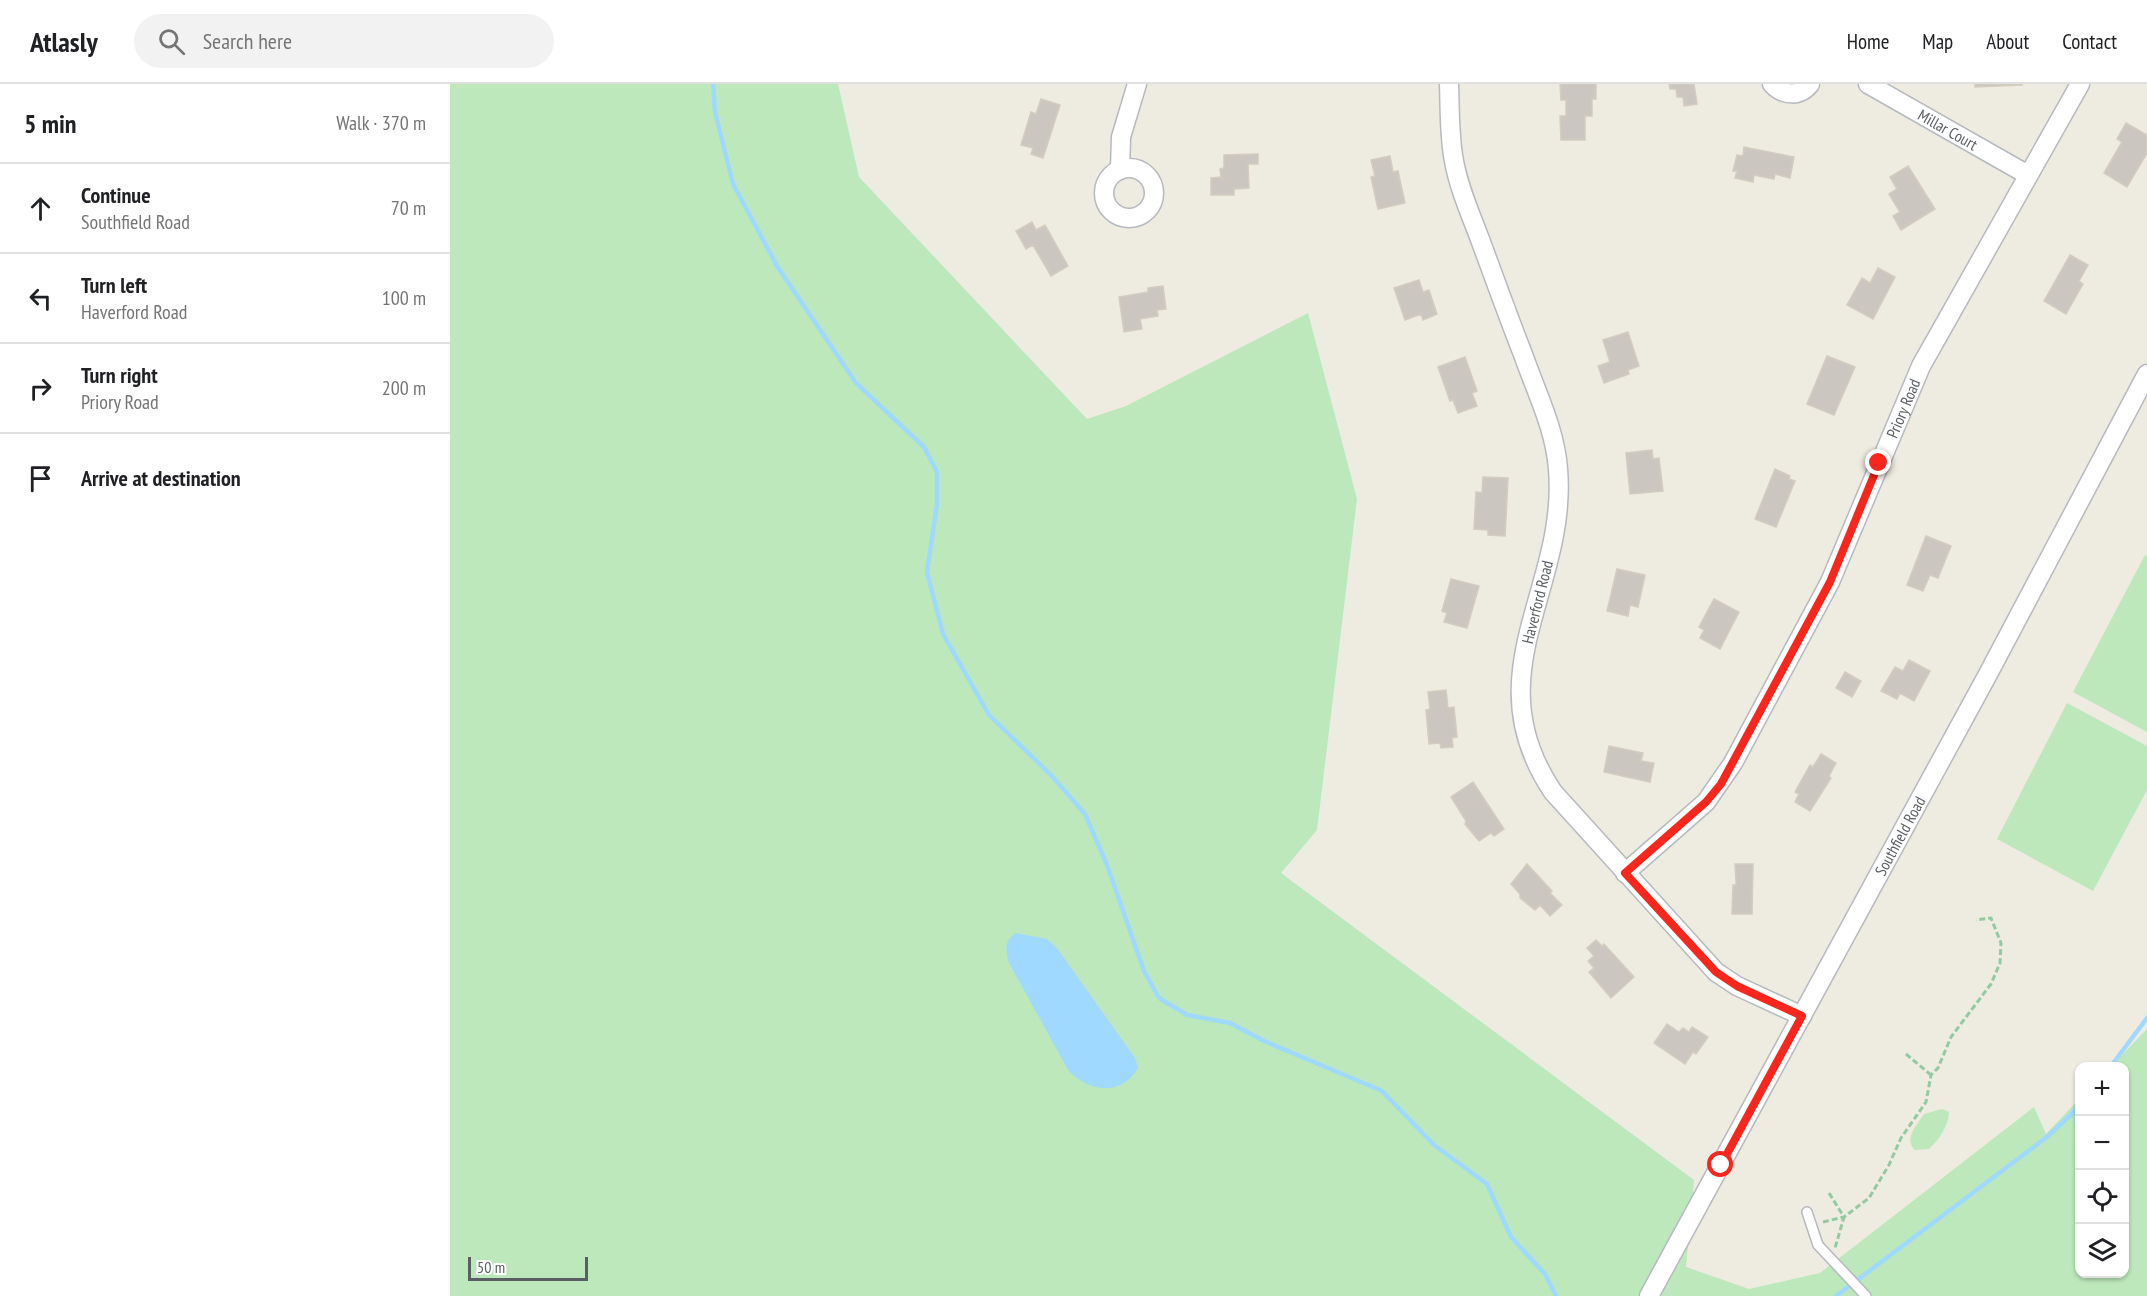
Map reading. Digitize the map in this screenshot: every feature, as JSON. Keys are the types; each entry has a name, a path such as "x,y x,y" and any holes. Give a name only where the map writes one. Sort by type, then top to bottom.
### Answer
{"street":[{"path":"1120,170 1121,137 1137,84"},
{"name":"Haverford Road","path":"1449,84 1451,138 1459,184 1546,411 1558,468 1556,527 1521,669 1521,721 1528,746 1539,771 1553,792 1716,972 1737,986 1802,1016"},
{"path":"1772,84 1782,92 1792,94 1806,89 1810,84"},
{"name":"Millar Court","path":"1868,84 2028,175"},
{"name":"Priory Road","path":"1625,873 1706,802 1729,770 1830,582 1921,366 2080,84"},
{"name":"Southfield Road","path":"1649,1296 2147,374"}],"lane":[{"path":"1807,1212 1809,1225 1818,1245 1834,1265 1866,1296"}],"path":[{"path":"1809,1225 1844,1217 1869,1198 1889,1165 1901,1138 1926,1102 1931,1075 1938,1068 1951,1037 1991,984 2000,963 2001,942 1991,918 1976,920"},
{"path":"1906,1054 1931,1075"},
{"path":"1829,1193 1844,1217 1834,1265"}],"green space":[{"path":"450,84 838,84 859,177 1087,419 1126,406 1308,313 1357,499 1317,830 1281,873 1694,1180 1686,1267 1749,1289 1820,1273 2034,1107 2046,1134 2075,1103 2075,1278 2129,1278 2129,1062 2115,1062 2147,1029 2147,1296 450,1296"},
{"path":"2145,555 2147,556 2147,732 2073,692"},
{"path":"2067,703 2147,746 2147,790 2093,891 1997,839"},
{"path":"1942,1109 1949,1112 1940,1137 1929,1149 1915,1150 1910,1141 1915,1127 1924,1114"}],"water":[{"path":"1016,933 1047,939 1057,948 1135,1058 1138,1068 1123,1084 1114,1087 1094,1087 1068,1070 1008,961 1007,945 1009,939"}],"building":[{"path":"1560,84 1596,84 1596,99 1592,99 1592,116 1585,116 1585,140 1561,140 1560,116 1566,116 1566,100 1561,100"},
{"path":"1669,84 1694,84 1697,104 1684,106 1683,97 1677,97 1676,89 1670,89"},
{"path":"1975,84 2022,84 2022,85 1975,87"},
{"path":"1041,99 1060,105 1043,158 1031,154 1033,148 1021,145 1031,112 1036,114"},
{"path":"2126,123 2147,135 2147,153 2127,187 2104,173 2122,142 2117,139"},
{"path":"1744,147 1794,157 1790,178 1775,174 1774,179 1754,175 1753,182 1735,178 1737,171 1733,171 1737,155 1743,156"},
{"path":"1258,154 1258,164 1248,164 1249,188 1234,189 1234,195 1211,195 1211,178 1221,177 1220,169 1224,168 1224,155"},
{"path":"1390,156 1393,172 1398,171 1405,203 1378,209 1371,177 1375,176 1371,160"},
{"path":"1908,166 1935,209 1901,230 1893,216 1900,212 1889,194 1897,189 1890,177"},
{"path":"1032,222 1036,230 1045,225 1068,266 1051,276 1033,245 1026,249 1016,231"},
{"path":"2070,255 2088,265 2079,281 2083,284 2066,314 2044,301"},
{"path":"1878,268 1895,277 1873,319 1847,305 1862,278 1870,283"},
{"path":"1419,280 1423,292 1429,290 1437,314 1423,320 1421,314 1405,320 1394,288"},
{"path":"1163,286 1166,309 1157,310 1158,316 1140,319 1142,329 1124,332 1119,297 1148,292 1148,288"},
{"path":"1628,332 1639,366 1628,370 1629,374 1604,383 1598,366 1610,362 1603,340"},
{"path":"1827,356 1855,367 1834,415 1807,404"},
{"path":"1465,357 1477,391 1472,393 1477,406 1458,413 1453,400 1450,401 1438,367"},
{"path":"1652,450 1653,459 1659,458 1663,491 1630,494 1626,453"},
{"path":"1775,469 1795,481 1776,527 1755,519"},
{"path":"1483,477 1508,478 1505,536 1488,535 1488,530 1474,529 1476,492 1482,493"},
{"path":"1926,536 1951,546 1938,578 1930,575 1923,591 1907,585"},
{"path":"1617,569 1645,575 1638,607 1630,605 1628,616 1607,611"},
{"path":"1451,579 1479,586 1467,628 1444,622 1447,613 1442,611"},
{"path":"1714,599 1739,612 1720,649 1700,638 1704,630 1699,627"},
{"path":"1909,660 1930,671 1914,701 1900,693 1897,699 1881,691 1895,667 1903,671"},
{"path":"1845,672 1861,681 1852,697 1836,688"},
{"path":"1446,690 1448,708 1454,707 1457,737 1452,738 1453,747 1441,748 1440,743 1429,744 1426,710 1430,709 1428,692"},
{"path":"1609,746 1643,753 1641,761 1654,763 1650,782 1604,772"},
{"path":"1821,754 1836,763 1829,776 1831,778 1810,811 1795,802 1799,794 1795,792 1810,765 1813,767"},
{"path":"1473,782 1504,829 1494,836 1491,833 1479,841 1465,824 1466,821 1451,797"},
{"path":"1527,864 1562,905 1550,916 1540,905 1535,910 1520,898 1520,894 1511,884"},
{"path":"1735,864 1753,864 1752,914 1732,914 1733,885 1736,885"},
{"path":"1596,940 1602,946 1604,944 1634,977 1611,998 1589,972 1594,968 1588,961 1594,956 1587,948"},
{"path":"1667,1024 1679,1032 1683,1028 1689,1032 1692,1027 1708,1037 1696,1054 1693,1052 1685,1064 1654,1043"}],"waterway":[{"path":"713,84 715,112 733,184 777,266 856,383 924,447 937,472 937,504 927,572 943,634 989,715 1051,775 1085,814 1107,865 1144,971 1159,998 1187,1015 1230,1023 1264,1041 1382,1091 1434,1145 1487,1184 1511,1237 1545,1274 1556,1296"},
{"path":"2114,1062 2147,1018"},
{"path":"1836,1296 2047,1137 2075,1111"}],"route":[{"path":"1721,1165 1802,1016 1737,986 1716,972 1625,873 1706,802 1721,784 1830,582 1879,463"}]}
